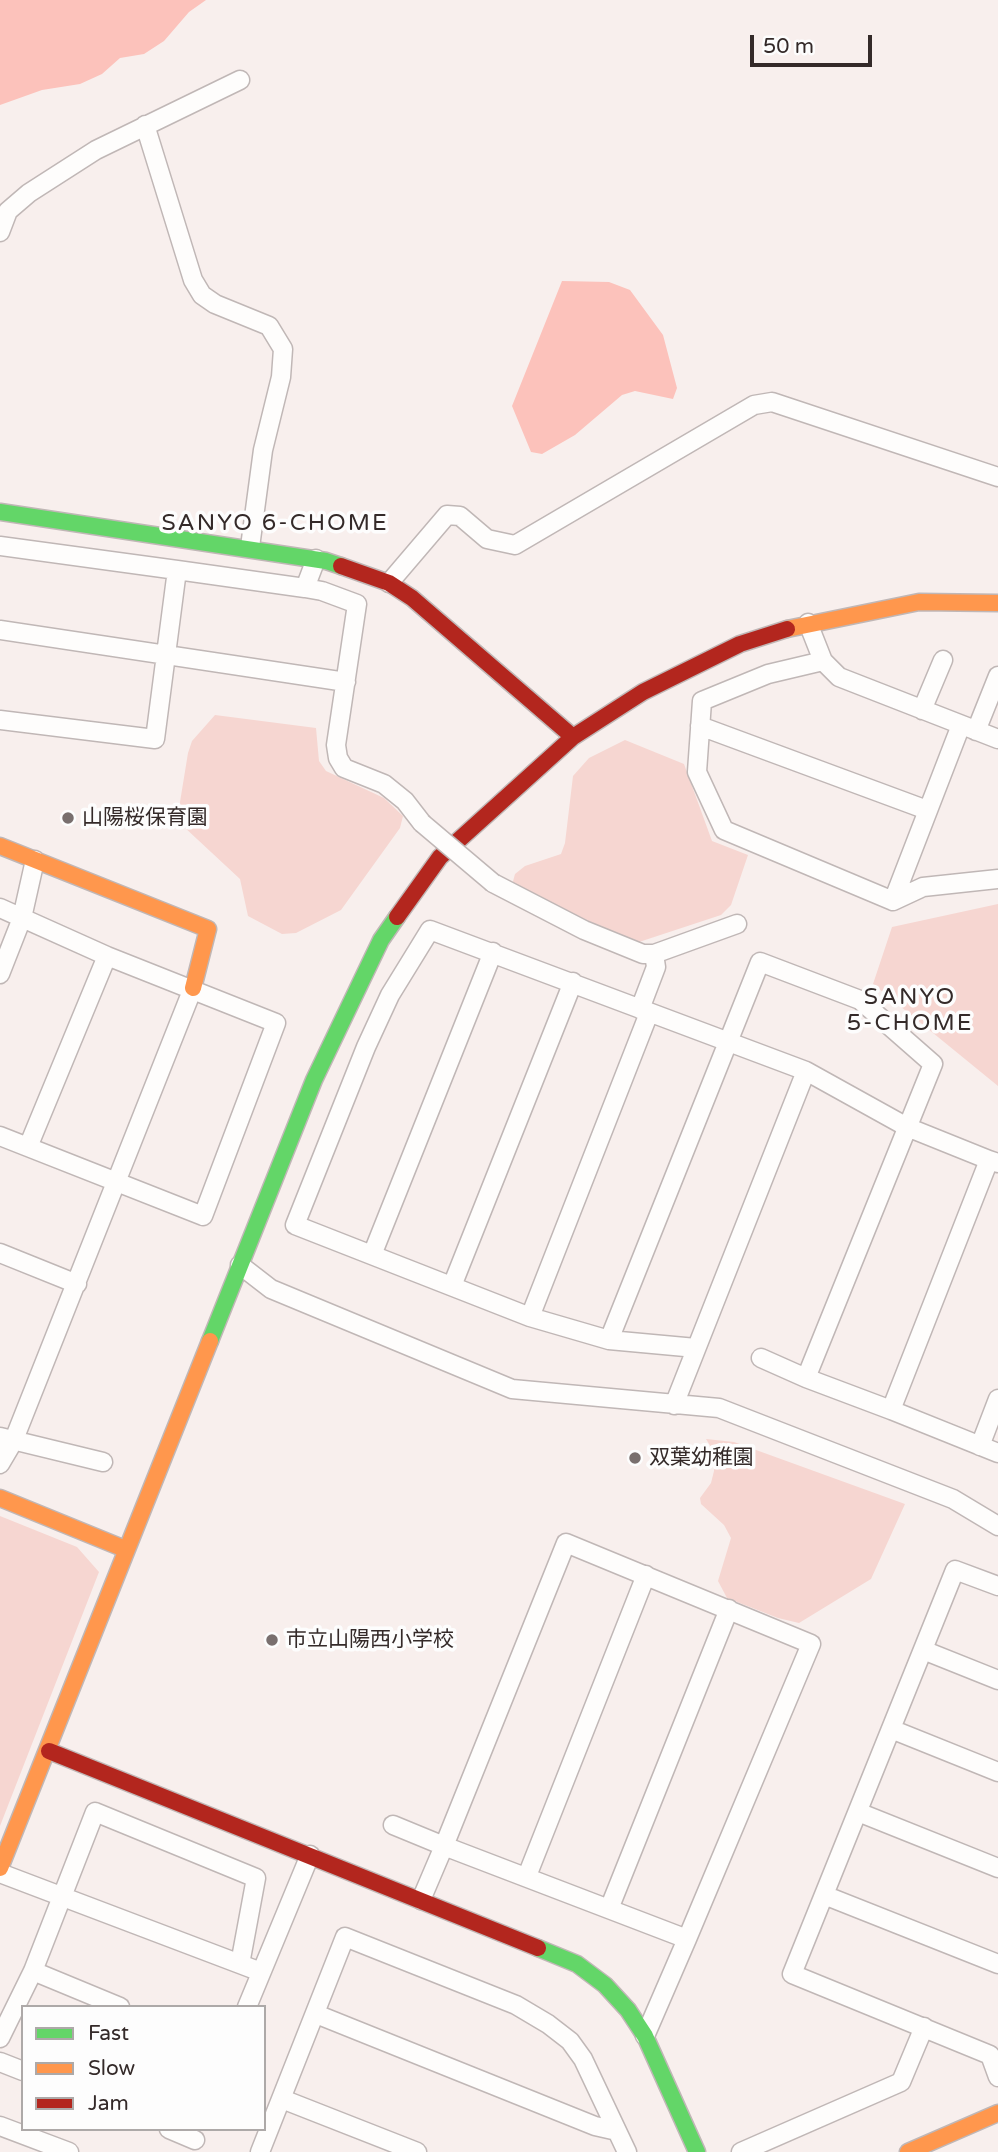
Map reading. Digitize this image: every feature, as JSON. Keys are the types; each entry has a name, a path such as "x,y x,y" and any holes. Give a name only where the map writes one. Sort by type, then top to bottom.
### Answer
{"street":[{"path":"0,232 8,211 29,192 96,150 240,80"},
{"path":"145,125 193,280 202,295 215,304 269,326 283,349 281,377 263,450 250,547"},
{"path":"389,583 447,514 460,516 487,539 515,545 754,405 772,402 791,407 998,477"},
{"path":"0,512 250,547 316,559 389,583 412,598 573,737"},
{"path":"0,546 305,588 356,604 336,745 338,758 344,768 384,784 405,801 422,823 493,883 584,930 643,954 654,954 737,923"},
{"path":"305,588 316,559"},
{"path":"0,720 155,739 177,570"},
{"path":"261,1972 0,1871 125,1549 314,1080 381,940 440,857 573,737 643,692 740,644 808,623 919,602 998,603"},
{"path":"808,623 823,661 839,677 998,739"},
{"path":"0,631 345,682"},
{"path":"922,710 943,660"},
{"path":"823,661 768,674 702,701 697,772 724,830 893,901 923,887 998,879"},
{"path":"893,901 928,810 998,676"},
{"path":"700,726 928,810"},
{"path":"0,846 208,929 194,988 114,1182 76,1284 7,1439 0,1464"},
{"path":"0,974 22,918 34,860"},
{"path":"0,908 107,956 194,988 276,1023 203,1216 0,1136"},
{"path":"696,1348 609,1340 530,1317 295,1225 366,1047 390,995 430,930 806,1071 847,1090 907,1127 994,1162 891,1410"},
{"path":"372,1255 493,952"},
{"path":"530,1317 645,1011 656,967 654,954"},
{"path":"28,1147 107,956"},
{"path":"609,1340 760,962 860,1000 933,1064 806,1378"},
{"path":"452,1286 573,982"},
{"path":"674,1405 806,1071"},
{"path":"0,1253 76,1284"},
{"path":"240,1265 271,1289 512,1389 719,1408 953,1499 998,1526"},
{"path":"761,1358 998,1453"},
{"path":"980,1446 998,1399"},
{"path":"7,1439 103,1462"},
{"path":"0,1498 125,1549"},
{"path":"422,1899 566,1543 811,1644 645,2036"},
{"path":"998,1586 955,1570 792,1973 994,2053 998,2077"},
{"path":"527,1876 646,1575"},
{"path":"609,1909 729,1609"},
{"path":"923,1650 998,1680"},
{"path":"891,1728 998,1772"},
{"path":"48,1751 422,1899 577,1964 605,1984 628,2010 645,2036 697,2152"},
{"path":"0,2038 33,1971 58,1895 95,1812 256,1878 240,1964"},
{"path":"858,1812 998,1868"},
{"path":"393,1825 687,1939"},
{"path":"248,2005 310,1855"},
{"path":"824,1895 998,1964"},
{"path":"260,2152 345,1937 516,2005 548,2024 569,2041 583,2059 627,2152"},
{"path":"33,1971 115,2005"},
{"path":"316,2014 595,2126 617,2131"},
{"path":"741,2152 901,2082 924,2027"},
{"path":"0,2063 21,2070"},
{"path":"282,2099 417,2152"},
{"path":"908,2152 998,2113"},
{"path":"0,2126 69,2152"},
{"path":"174,2131 195,2140"}],"shaded area":[{"path":"0,0 206,0 189,12 164,41 144,54 120,58 102,74 80,84 42,90 0,105"},
{"path":"562,281 609,282 630,290 663,335 677,388 673,399 635,391 622,395 575,435 542,454 531,452 512,406"},
{"path":"215,715 316,728 319,761 326,771 384,798 403,816 400,828 341,910 296,933 282,934 248,916 240,879 183,826 180,802 188,753 192,741"},
{"path":"625,740 684,764 712,841 748,855 731,905 721,915 636,943 512,885 515,874 525,866 561,854 565,843 573,776 589,758"},
{"path":"998,904 998,1086 873,984 892,927"},
{"path":"706,1439 734,1442 905,1504 871,1579 799,1623 778,1618 727,1598 718,1581 731,1538 724,1525 701,1504 700,1498 711,1483 714,1471 714,1452"},
{"path":"0,1516 77,1547 99,1572 0,1826"}],"traffic: fast":[{"path":"0,512 326,561 341,566"},
{"path":"210,1341 314,1080 381,940 397,917"},
{"path":"538,1948 577,1964 605,1985 628,2010 645,2036 697,2152"}],"traffic: slow":[{"path":"787,629 919,602 998,603"},
{"path":"0,846 208,929 193,988"},
{"path":"0,1868 210,1341"},
{"path":"0,1498 125,1549"},
{"path":"908,2152 998,2113"}],"traffic: jam":[{"path":"341,566 389,583 412,598 573,737"},
{"path":"397,917 440,857 573,737 643,692 740,644 787,629"},
{"path":"49,1751 538,1948"}],"place":[{"name":"山陽桜保育園","path":"68,818"},
{"name":"双葉幼稚園","path":"635,1458"},
{"name":"市立山陽西小学校","path":"272,1640"}],"district":[{"name":"SANYO 6-CHOME","path":"275,524"},
{"name":"SANYO 5-CHOME","path":"910,1011"}]}
